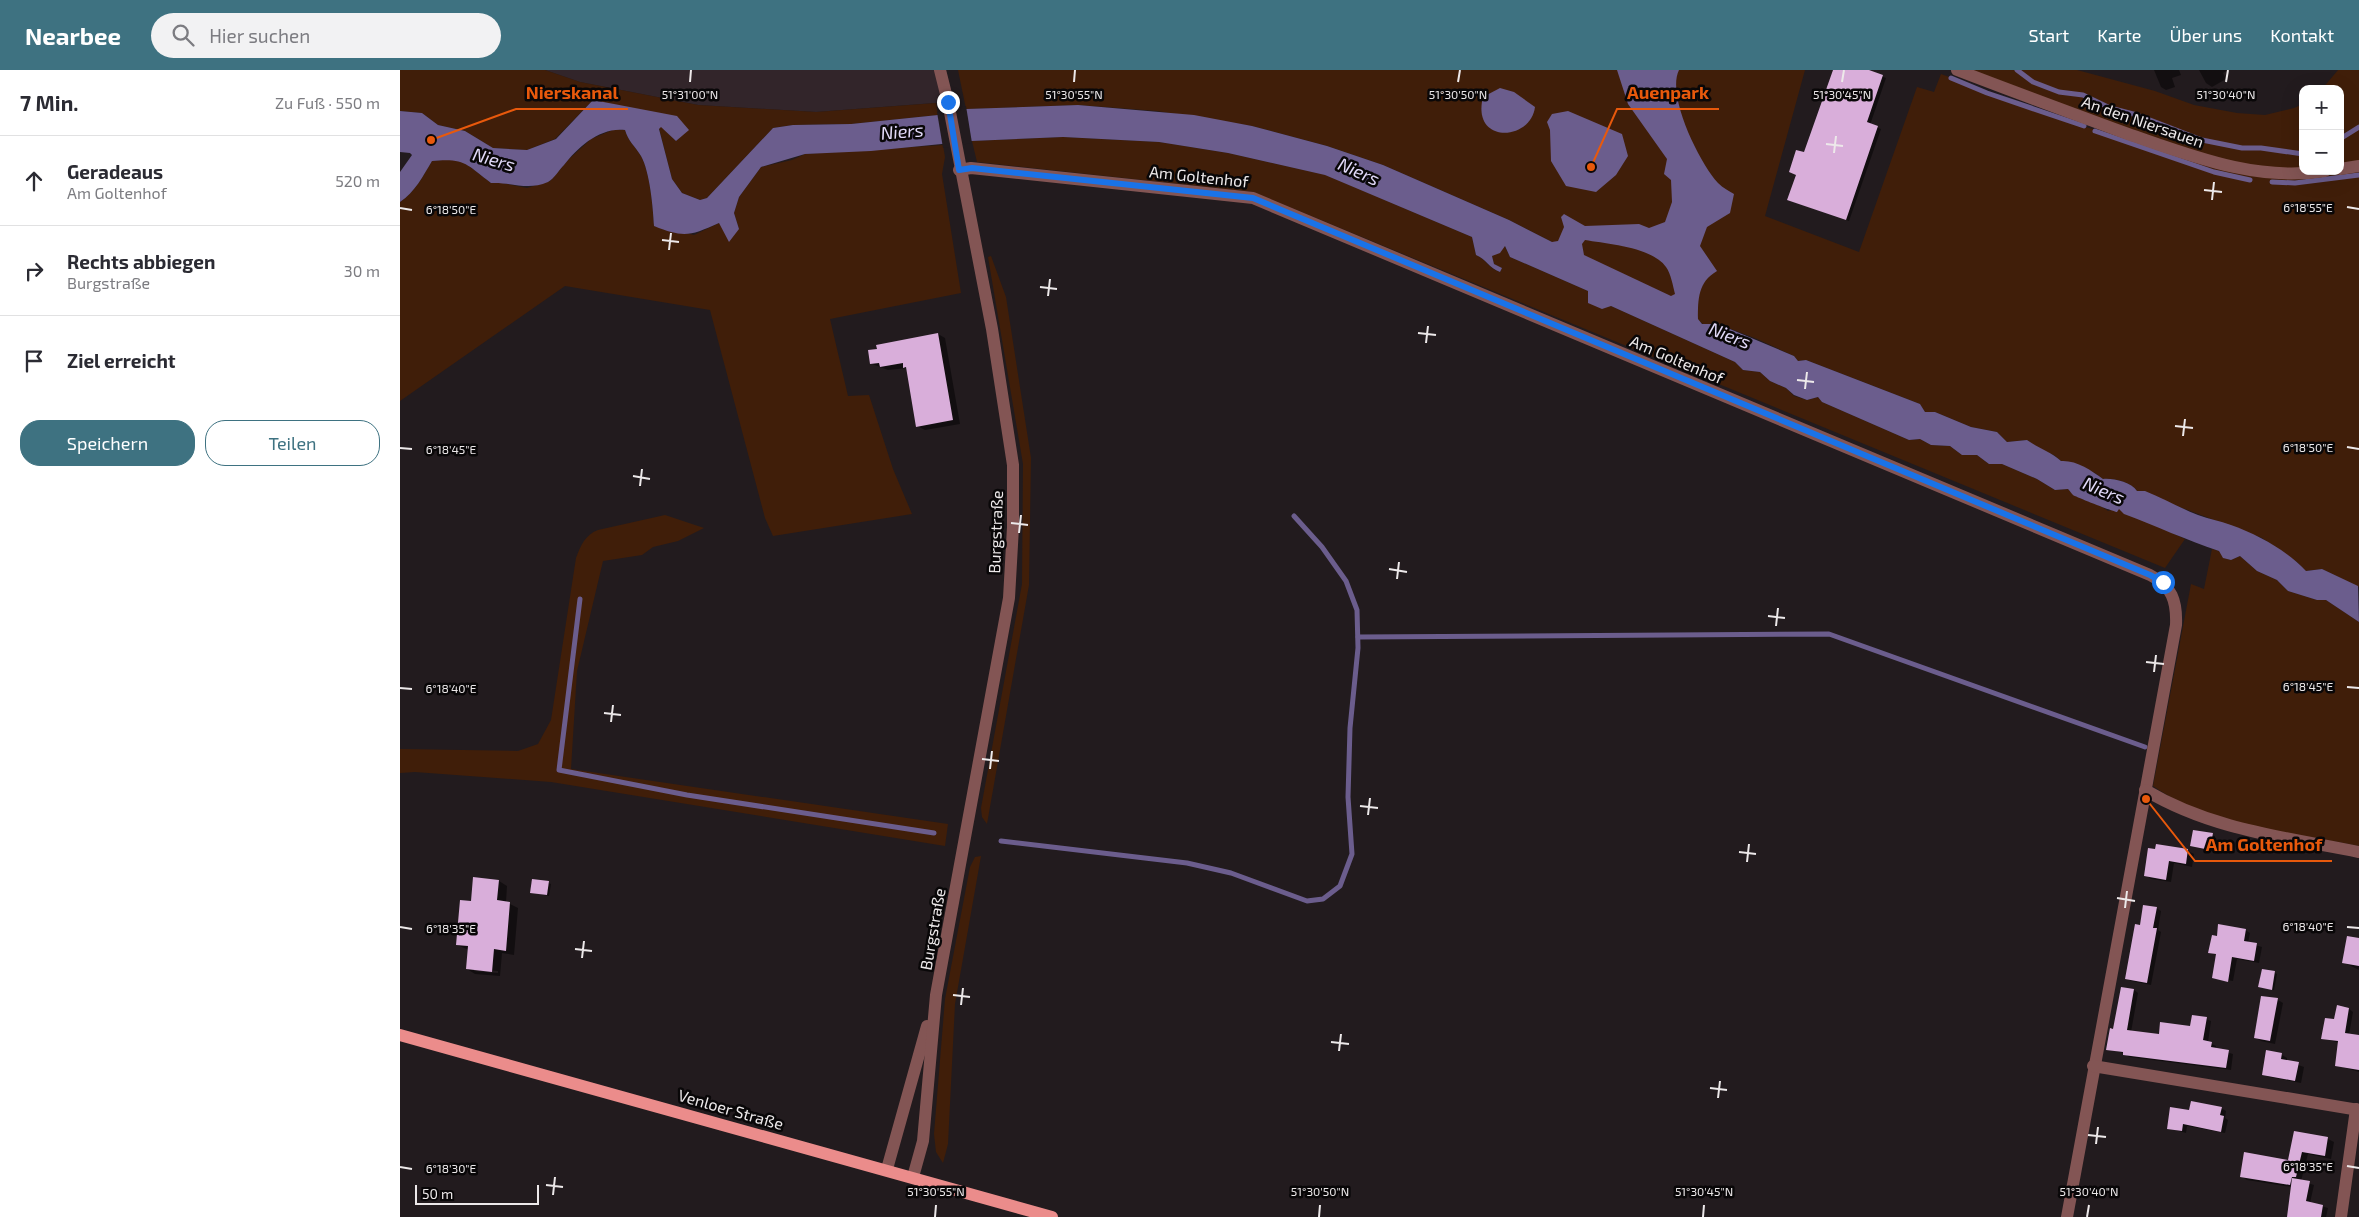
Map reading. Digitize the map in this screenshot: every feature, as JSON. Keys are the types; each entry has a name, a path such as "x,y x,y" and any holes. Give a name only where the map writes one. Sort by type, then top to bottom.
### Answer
{"main road":[{"name":"Venloer Straße","path":"400,1034 887,1169 1052,1217"}],"street":[{"name":"Burgstraße","path":"887,1169 936,994 1009,598 1013,527 1013,466 992,330 956,155 948,102 940,70"},
{"name":"An den Niersauen","path":"1957,70 2204,160 2240,169 2268,172 2299,171"},
{"path":"2344,168 2359,166"},
{"name":"Am Goltenhof","path":"959,170 972,168 1253,198 2150,575 2168,586 2176,603 2176,614 2067,1217"},
{"path":"2145,790 2195,816 2222,825 2359,852"},
{"name":"Burgstraße","path":"914,1177 923,1141 936,994"},
{"path":"2093,1066 2358,1110 2341,1217"}],"shaded area":[{"path":"400,70 545,70 580,82 698,105 816,112 936,103 938,115 851,124 793,125 773,128 707,198 700,200 682,193 672,179 659,128 661,126 676,141 688,129 593,100 555,139 527,150 493,148 465,131 438,125 422,113 400,111"},
{"path":"545,70 940,70 948,102 816,112 698,105 580,82"},
{"path":"958,70 1805,70 1765,216 1859,252 1917,87 1934,92 1941,74 2082,126 2230,166 1957,70 2077,70 2155,91 2194,105 2237,113 2265,115 2299,106 2299,175 2344,175 2344,85 2325,85 2338,70 2359,70 2359,587 2322,569 2306,571 2297,562 2262,538 2137,491 2126,483 2112,479 2103,479 2095,473 2061,461 2054,455 2038,449 2027,440 2007,442 1997,432 1971,427 1935,412 1925,412 1920,404 1806,360 1798,361 1794,356 1757,339 1718,324 1703,324 1671,297 1509,220 1383,165 1327,146 1252,126 1157,111 1078,105 966,109"},
{"path":"615,129 625,130 644,163 647,171 654,226 694,235 719,223 739,229 734,213 739,197 761,167 792,160 805,154 943,145 945,157 942,174 961,293 830,319 848,396 869,395 893,469 912,514 773,536 765,518 710,310 565,286 400,401 400,202 414,189 432,161 453,159 464,162 491,183 502,183 527,188 550,181 569,159 591,139"},
{"path":"1063,137 1159,142 1228,153 1326,175 1472,237 1476,255 1496,271 1500,272 1502,268 1494,264 1492,256 1504,245 1510,257 1588,291 1611,306 1735,362 1743,370 1760,372 1770,381 1786,388 1794,396 1807,400 1818,397 1822,402 1909,440 1920,439 1931,445 1950,446 1962,455 1977,455 1989,464 2002,464 2037,479 2055,490 2068,489 2077,496 2108,511 2119,508 2185,539 2165,568 1253,192 977,162 972,141"},
{"path":"991,256 1006,297 1031,458 1029,585 987,824 982,817 981,808 1022,584 1023,464 988,257"},
{"path":"665,515 704,528 678,541 653,547 642,555 603,561 577,671 571,769 948,824 945,846 551,782 415,772 400,773 400,749 518,751 538,744 551,720 576,558 582,545 590,535 598,530"},
{"path":"2212,549 2219,551 2224,558 2231,560 2240,556 2257,571 2277,580 2288,591 2317,600 2326,600 2359,622 2359,846 2279,832 2226,819 2200,811 2176,800 2153,786 2191,584 2204,589"},
{"path":"981,856 955,1004 948,1144 943,1163 936,1152 934,1134 945,999 970,867 975,857"}],"water":[{"name":"Niers","path":"1617,70 1679,70 1676,82 1677,96 1694,145 1702,161 1720,185 1734,194 1730,213 1707,227 1700,246 1717,271 1706,280 1700,292 1698,319 1702,324 1718,324 1794,356 1798,361 1806,360 1920,404 1925,412 1935,412 1971,427 1997,432 2007,442 2027,440 2061,461 2078,464 2103,479 2112,479 2126,483 2137,491 2145,491 2198,515 2252,533 2281,550 2306,571 2322,569 2358,586 2359,622 2326,600 2317,600 2288,591 2277,580 2257,571 2240,556 2231,560 2223,558 2219,551 2124,514 2119,509 2117,512 2073,495 2068,489 2055,490 2037,479 2002,464 1989,464 1977,455 1962,455 1950,446 1931,445 1920,439 1909,440 1822,402 1818,397 1807,400 1794,395 1786,388 1770,381 1760,372 1743,370 1735,362 1611,306 1602,309 1588,303 1588,291 1510,257 1505,246 1500,253 1492,256 1494,264 1502,268 1500,272 1476,255 1472,237 1325,175 1228,153 1159,142 1063,137 972,141 871,151 805,154 761,167 739,197 734,213 739,229 729,242 719,223 701,231 687,234 680,234 654,226 647,171 641,156 625,130 607,132 590,140 570,158 550,181 540,185 527,186 491,183 470,167 459,162 452,160 432,161 414,189 400,202 400,172 412,155 400,152 400,111 422,113 438,125 465,131 493,148 527,150 556,139 593,100 677,116 689,130 676,141 661,127 659,129 672,179 682,193 700,200 707,198 773,128 793,125 851,124 938,115 966,109 1078,105 1194,115 1252,126 1327,146 1383,165 1509,220 1552,242 1558,241 1564,227 1561,217 1564,214 1585,226 1639,224 1649,228 1665,222 1672,202 1671,180 1664,174 1667,159 1628,104","holes":["1585,240 1629,247 1651,255 1666,267 1672,280 1675,294 1671,296 1584,255 1582,244"]},
{"path":"1500,88 1514,92 1535,107 1531,118 1524,127 1503,133 1493,130 1486,124 1482,113 1483,97"},
{"path":"1568,111 1622,134 1628,156 1616,175 1596,192 1566,186 1551,161 1550,130 1547,122 1552,114"}],"pier":[{"path":"966,106 972,143 943,148 937,112"}],"building":[{"path":"1833,70 1869,70 1883,75 1867,122 1878,126 1846,220 1787,200 1796,175 1789,172 1796,150 1804,152"},
{"path":"938,333 953,420 916,427 906,367 903,368 903,363 880,367 879,363 870,364 868,350 877,349 876,345"},
{"path":"2193,830 2213,833 2210,850 2190,846"},
{"path":"2156,844 2188,849 2186,864 2169,861 2166,880 2144,876 2148,848 2155,849"},
{"path":"473,877 499,880 497,900 510,902 506,951 494,949 492,972 466,969 468,946 456,945 460,900 471,901"},
{"path":"532,879 549,881 547,895 530,893"},
{"path":"2143,905 2157,907 2153,928 2157,928 2147,983 2125,979 2135,924 2140,925"},
{"path":"2218,924 2246,929 2244,941 2257,943 2254,961 2232,957 2228,982 2212,978 2216,954 2208,953 2212,935 2217,936"},
{"path":"2347,936 2359,938 2359,966 2342,963"},
{"path":"2262,969 2275,971 2272,990 2258,987"},
{"path":"2121,987 2134,989 2127,1030 2159,1034 2160,1022 2190,1026 2192,1015 2207,1017 2203,1040 2212,1042 2211,1047 2229,1050 2226,1068 2123,1055 2123,1052 2106,1050 2110,1028 2113,1029"},
{"path":"2261,996 2278,998 2270,1041 2254,1038"},
{"path":"2337,1005 2349,1008 2345,1033 2359,1035 2359,1070 2335,1066 2338,1041 2321,1039 2325,1018 2334,1019"},
{"path":"2266,1050 2282,1053 2281,1059 2299,1062 2295,1081 2262,1075"},
{"path":"2191,1101 2222,1107 2220,1115 2224,1116 2221,1132 2183,1124 2182,1131 2167,1129 2170,1107 2189,1110"},
{"path":"2294,1131 2328,1137 2325,1156 2302,1152 2296,1177 2292,1177 2290,1185 2240,1177 2244,1152 2288,1160"},
{"path":"2292,1178 2310,1181 2306,1201 2323,1205 2321,1217 2287,1217"}],"waterway":[{"path":"2017,70 2033,82 2059,92 2083,95 2110,108 2137,115 2202,140 2242,148 2261,148 2299,153"},
{"path":"1951,78 1987,93 2084,126"},
{"path":"2344,136 2359,127"},
{"path":"2095,131 2214,172 2250,180"},
{"path":"2272,182 2295,183 2359,175"},
{"path":"1001,841 1187,863 1231,873 1307,901 1323,899 1340,886 1352,854 1348,797 1350,728 1358,648 1357,610 1346,581 1322,547 1294,516"},
{"path":"580,599 559,770 687,795 934,833"},
{"path":"1358,637 1829,634 2145,747"}],"place":[{"name":"Nierskanal","path":"431,140"},
{"name":"Auenpark","path":"1591,167"},
{"name":"Am Goltenhof","path":"2146,799"}],"route":[{"path":"948,102 959,170 972,168 1253,198 2163,582"}]}
